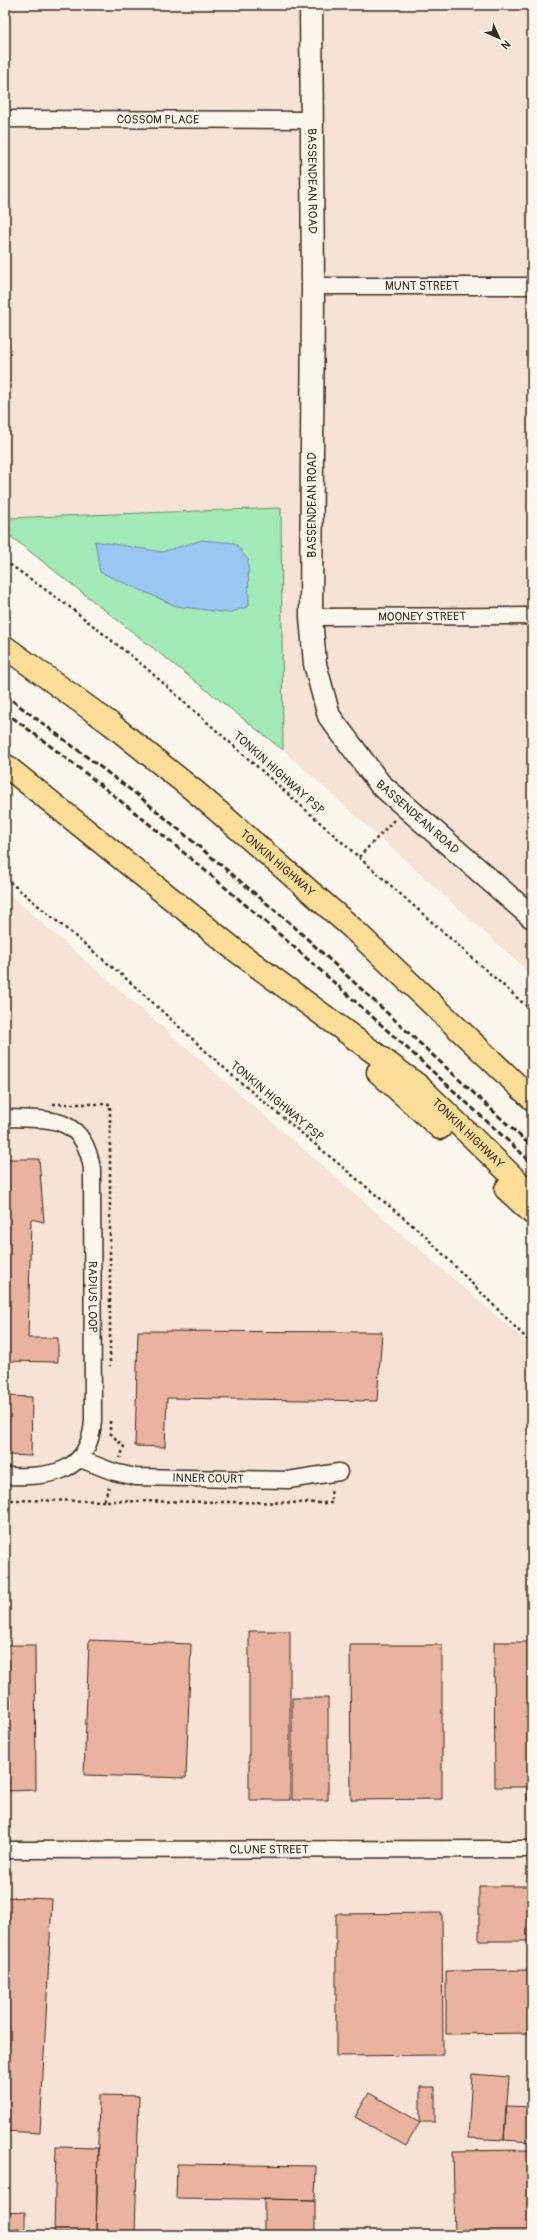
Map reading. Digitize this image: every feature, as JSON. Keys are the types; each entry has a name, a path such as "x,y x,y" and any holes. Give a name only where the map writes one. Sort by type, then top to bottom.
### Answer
{"highway":[{"name":"TONKIN HIGHWAY","path":"5,647 111,724 197,793 351,928 456,1029 532,1099"},
{"name":"TONKIN HIGHWAY","path":"5,765 235,950 418,1085 532,1194"},
{"path":"235,950 419,1108 532,1213"},
{"path":"456,1029 532,1090"}],"street":[{"name":"BASSENDEAN ROAD","path":"311,5 310,120 313,286 311,617 315,664 329,716 380,784 532,917"},
{"name":"COSSOM PLACE","path":"5,119 310,120"},
{"name":"MUNT STREET","path":"313,286 532,286"},
{"name":"MOONEY STREET","path":"311,617 532,616"},
{"name":"RADIUS LOOP","path":"5,1118 54,1120 72,1126 83,1140 90,1154 92,1169 93,1421 92,1436 87,1449 80,1459"},
{"name":"INNER COURT","path":"80,1459 114,1472 136,1477 288,1480 334,1474"},
{"path":"5,1476 43,1476 54,1474 80,1459"},
{"name":"CLUNE STREET","path":"5,1850 532,1849"}],"path":[{"name":"TONKIN HIGHWAY PSP","path":"5,561 71,608 145,667 532,1011"},
{"path":"359,857 407,807"},
{"name":"TONKIN HIGHWAY PSP","path":"5,878 129,981 233,1076 423,1234 532,1344"},
{"path":"5,1500 332,1503 334,1474"}],"shaded area":[{"path":"5,5 532,5 532,975 283,750 281,508 5,518"},
{"path":"5,891 532,1347 532,2235 5,2235"}],"green space":[{"path":"281,508 283,750 5,532 5,518"}],"water":[{"path":"202,540 235,543 248,560 249,606 229,613 176,606 100,572 95,541 162,552"}],"building":[{"path":"5,1159 39,1159 44,1222 31,1219 28,1338 58,1338 58,1362 5,1361"},
{"path":"138,1331 382,1332 377,1401 167,1398 165,1447 135,1446"},
{"path":"5,1396 32,1397 31,1456 5,1455"},
{"path":"249,1631 290,1631 290,1800 249,1800"},
{"path":"89,1640 191,1644 186,1778 84,1775"},
{"path":"494,1642 532,1642 532,1800 527,1800 527,1787 495,1787"},
{"path":"5,1645 35,1645 36,1790 5,1791"},
{"path":"350,1645 442,1645 442,1799 351,1800"},
{"path":"292,1698 328,1698 328,1800 292,1800"},
{"path":"479,1886 532,1886 532,1941 479,1941"},
{"path":"5,1897 52,1899 40,2133 5,2131"},
{"path":"442,1913 443,2055 336,2056 336,1914"},
{"path":"532,1970 532,2033 446,2034 446,1971"},
{"path":"472,2074 509,2077 504,2140 468,2138"},
{"path":"420,2087 435,2087 435,2122 420,2122"},
{"path":"369,2093 420,2122 406,2146 355,2117"},
{"path":"99,2095 139,2096 135,2235 96,2235"},
{"path":"506,2106 532,2107 532,2142 504,2140"},
{"path":"56,2147 98,2148 96,2234 54,2233"},
{"path":"531,2150 532,2235 455,2235 453,2151"},
{"path":"177,2164 316,2166 315,2200 176,2198"},
{"path":"264,2199 315,2200 315,2235 264,2235"},
{"path":"25,2212 25,2229 5,2230 5,2213"},
{"path":"25,2229 26,2235 5,2235 5,2230"}],"railway":[{"path":"5,695 140,797 290,923 532,1147"},
{"path":"5,712 74,764 209,874 340,987 532,1163"}]}
